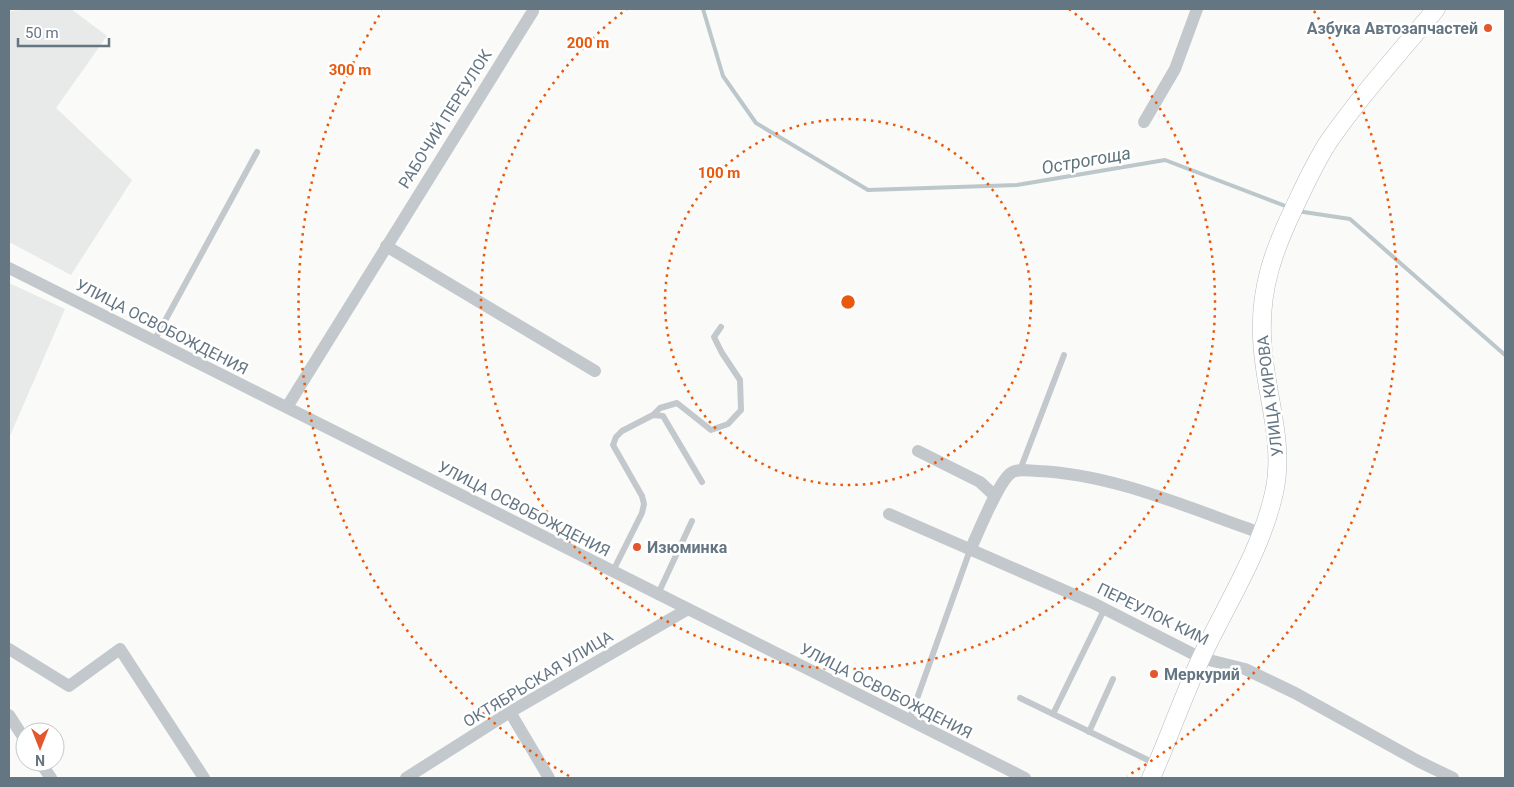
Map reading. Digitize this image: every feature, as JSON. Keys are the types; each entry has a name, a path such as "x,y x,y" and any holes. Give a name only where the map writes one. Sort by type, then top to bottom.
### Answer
{"main road":[{"name":"УЛИЦА КИРОВА","path":"1154,771 1201,658 1239,582 1260,533 1274,492 1278,472 1278,450 1263,356 1262,316 1267,276 1281,236 1308,179 1333,136 1436,9"}],"street":[{"path":"1144,122 1175,69 1197,9"},
{"name":"РАБОЧИЙ ПЕРЕУЛОК","path":"287,408 532,10"},
{"path":"386,246 595,371"},
{"name":"УЛИЦА ОСВОБОЖДЕНИЯ","path":"9,268 1025,778"},
{"path":"918,451 980,482 995,496"},
{"path":"970,550 995,496 1011,473 1020,470 1066,472 1135,489 1260,533"},
{"name":"ПЕРЕУЛОК КИМ","path":"889,514 1105,608 1201,658 1245,669 1295,693 1453,778"},
{"name":"ОКТЯБРЬСКАЯ УЛИЦА","path":"406,778 510,712 688,609"},
{"path":"9,649 69,686 120,649 204,778"},
{"path":"510,712 549,778"}],"lane":[{"path":"154,341 256,152"},
{"path":"613,571 642,514 644,504 642,496 613,445 616,437 622,431 653,415 660,408 677,403 711,430 728,424 741,410 740,380 714,337 721,326"},
{"path":"1020,470 1064,356"},
{"path":"653,415 663,416 702,482"},
{"path":"658,594 692,521"},
{"path":"909,721 970,550"},
{"path":"1053,714 1105,608"},
{"path":"1090,732 1113,679"},
{"path":"1020,698 1090,732 1154,771"}],"shaded area":[{"path":"71,9 107,36 56,108 132,180 71,275 9,242 9,11"},
{"path":"9,283 65,309 9,438"}],"waterway":[{"name":"Острогоща","path":"703,9 723,76 756,123 868,190 1017,185 1165,160 1288,207"},
{"name":"Острогоща","path":"1297,211 1350,219 1505,355"}],"place":[{"name":"Азбука Автозапчастей","path":"1488,28"},
{"name":"Изюминка","path":"637,547"},
{"name":"Меркурий","path":"1154,674"}]}
